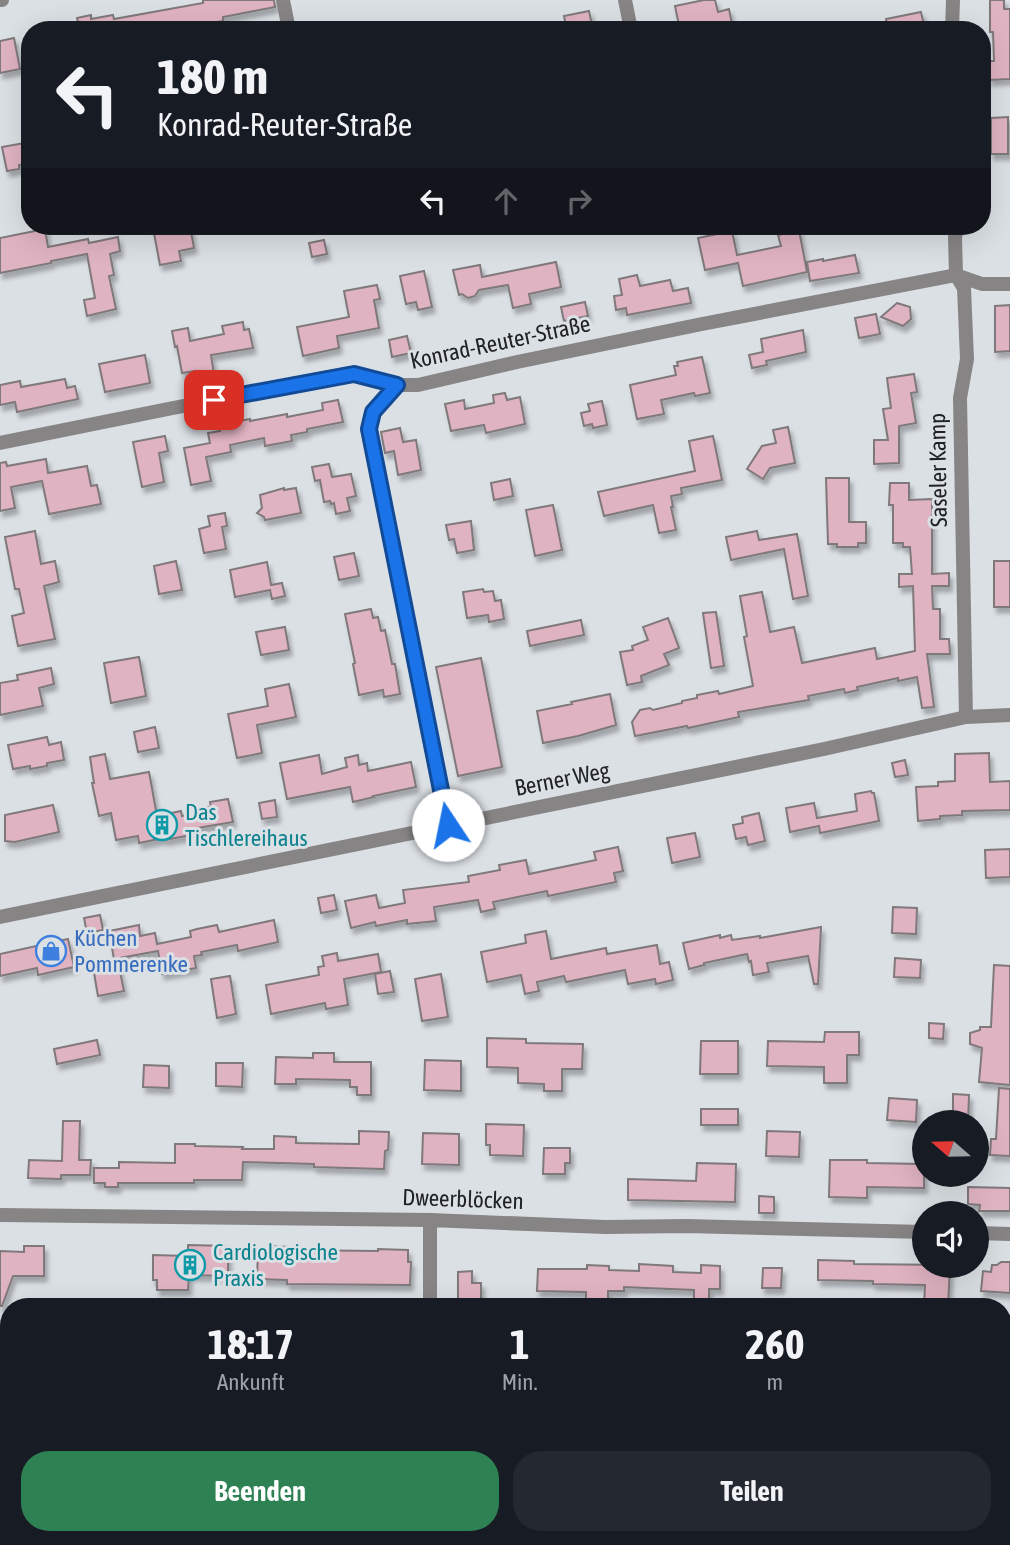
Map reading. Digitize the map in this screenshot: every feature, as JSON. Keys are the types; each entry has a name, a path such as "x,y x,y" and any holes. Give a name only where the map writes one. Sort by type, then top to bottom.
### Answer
{"street":[{"path":"283,0 287,21"},
{"path":"625,0 629,21"},
{"path":"953,0 953,21"},
{"name":"Saseler Kamp","path":"956,235 956,275 964,288 967,359 960,398 966,718"},
{"name":"Konrad-Reuter-Straße","path":"0,443 354,374 397,385 418,385 702,324 956,275 982,284 1010,284"},
{"path":"397,385 373,412 369,429 448,825"},
{"name":"Berner Weg","path":"0,917 966,718 1010,715"},
{"name":"Dweerblöcken","path":"0,1215 430,1220 605,1227 687,1226 912,1232"},
{"path":"430,1220 430,1298"},
{"path":"989,1233 1010,1234"}],"building":[{"path":"203,0 274,0 275,7 223,17 223,21 78,21 77,18 91,15 91,19 113,15 114,19 203,3"},
{"path":"715,0 718,12 729,9 731,21 678,21 675,6"},
{"path":"990,0 1004,0 1004,9 1010,9 1010,79 991,80 991,61 994,61"},
{"path":"589,11 591,21 565,21 564,16"},
{"path":"921,12 923,21 886,21"},
{"path":"14,38 20,69 0,73 0,41"},
{"path":"1008,117 1008,154 991,154 991,118"},
{"path":"21,144 19,169 7,171 2,147"},
{"path":"21,234 46,235 48,247 88,239 89,243 118,237 120,251 110,254 114,275 109,276 116,309 87,316 84,300 95,298 87,254 0,273 0,238"},
{"path":"154,235 192,235 194,248 179,251 181,261 160,265"},
{"path":"733,235 737,255 781,246 778,235 800,235 807,272 743,286 738,263 705,270 698,238"},
{"path":"324,240 327,254 312,257 309,243"},
{"path":"855,255 859,273 810,281 807,262"},
{"path":"556,262 561,287 529,294 531,304 513,308 508,285 479,290 475,296 468,298 459,295 453,270 480,265 482,277"},
{"path":"424,271 432,307 418,310 416,302 406,304 400,276"},
{"path":"637,275 640,286 670,280 673,291 688,288 691,303 627,315 626,308 616,310 614,296 622,295 619,279"},
{"path":"377,285 380,299 374,300 379,328 337,336 339,348 303,356 297,327 349,317 344,291"},
{"path":"585,302 588,316 564,321 561,307"},
{"path":"897,303 910,307 911,319 903,326 881,317"},
{"path":"1010,305 1010,351 995,352 995,306"},
{"path":"876,314 880,334 859,338 855,318"},
{"path":"243,322 244,330 249,329 253,348 211,355 214,374 196,377 195,371 182,373 172,331 188,328 190,341 224,334 222,326"},
{"path":"803,330 806,352 766,361 767,365 752,368 749,355 763,352 761,339"},
{"path":"407,336 411,353 392,357 389,340"},
{"path":"145,355 150,383 105,392 99,364"},
{"path":"702,357 710,393 695,396 694,393 661,400 664,414 637,419 630,385 676,375 674,366 678,366 677,362"},
{"path":"914,374 917,392 911,393 916,423 899,426 899,463 874,464 874,440 888,440 883,409 891,408 887,378"},
{"path":"65,379 67,388 75,386 78,399 17,412 15,402 0,405 0,385 20,381 21,387"},
{"path":"505,393 507,400 520,397 525,424 486,433 484,425 451,431 445,404 464,400 465,409 494,403 493,395"},
{"path":"338,400 343,422 307,429 307,432 291,435 292,441 265,446 264,438 230,445 231,452 206,457 211,481 191,485 184,448 210,443 208,433 220,431 218,425 323,410 322,403"},
{"path":"602,401 607,425 593,428 592,424 584,426 581,413 590,411 588,404"},
{"path":"788,427 795,463 770,468 763,479 747,469 762,446 776,443 773,430"},
{"path":"400,428 403,442 416,440 421,470 398,475 394,451 385,453 381,432"},
{"path":"165,436 168,451 159,453 164,482 142,487 133,442"},
{"path":"713,436 722,480 681,488 682,494 671,496 676,530 659,533 653,505 604,516 598,492 695,471 689,441"},
{"path":"46,459 48,473 87,466 91,486 97,485 101,504 49,514 42,481 11,487 15,508 0,511 0,463 6,462 7,466"},
{"path":"329,464 332,477 351,474 356,496 347,498 350,511 336,514 334,503 324,502 320,480 315,481 312,467"},
{"path":"826,478 849,478 849,522 866,522 866,543 858,543 858,547 828,544"},
{"path":"510,479 513,496 494,500 491,483"},
{"path":"890,483 909,483 909,500 932,499 932,574 949,573 949,586 932,586 933,609 940,609 940,639 949,639 950,654 927,654 934,707 922,708 917,677 898,681 898,678 857,687 858,690 845,693 844,689 808,696 809,700 738,712 739,717 635,736 632,722 640,710 653,710 682,703 697,698 697,695 718,691 719,694 753,686 740,596 762,592 770,632 794,627 802,663 875,648 877,659 915,651 913,586 899,587 899,574 912,574 910,547 903,547 903,543 893,543"},
{"path":"284,488 296,488 301,513 265,520 257,513 262,508 260,495"},
{"path":"553,505 562,550 535,556 526,510"},
{"path":"225,513 227,526 222,527 226,549 204,553 199,529 210,526 208,516"},
{"path":"471,521 474,550 457,553 454,539 449,540 446,525"},
{"path":"35,531 41,564 55,561 59,582 44,586 55,639 18,646 12,616 24,613 19,589 15,589 5,537"},
{"path":"757,531 759,540 797,534 808,596 793,599 784,549 731,560 726,537"},
{"path":"354,553 359,576 339,580 334,557"},
{"path":"176,561 182,590 159,594 154,566"},
{"path":"994,561 1010,561 1010,607 994,607"},
{"path":"267,562 271,585 282,583 285,596 272,599 270,590 235,597 230,570"},
{"path":"483,589 484,592 493,591 495,601 501,600 504,619 489,622 488,615 467,618 463,592"},
{"path":"371,609 373,618 378,617 381,631 385,630 400,694 384,697 383,690 359,695 345,614"},
{"path":"716,612 724,666 711,668 703,613"},
{"path":"668,618 679,648 664,654 669,665 641,676 642,682 627,685 620,652 633,650 632,646 648,640 643,627"},
{"path":"581,620 584,635 530,646 527,631"},
{"path":"285,627 289,650 261,655 256,632"},
{"path":"139,657 146,696 111,703 104,663"},
{"path":"481,658 502,767 458,776 436,667"},
{"path":"51,668 54,684 39,688 43,706 0,715 0,683 18,680 17,675"},
{"path":"289,684 296,717 257,725 262,753 237,758 228,714 268,706 265,689"},
{"path":"610,694 616,725 543,743 537,711"},
{"path":"155,727 159,748 138,752 134,732"},
{"path":"47,737 49,745 61,742 64,760 30,769 30,766 13,769 8,745"},
{"path":"989,753 990,782 1010,781 1010,810 962,811 962,815 918,821 916,787 938,786 938,782 955,781 955,754"},
{"path":"105,754 110,779 149,772 157,816 181,811 182,816 209,810 210,802 228,799 233,822 185,830 186,836 165,840 164,838 139,843 138,836 116,840 111,813 99,816 92,783 90,757"},
{"path":"319,755 322,774 347,767 345,758 358,755 359,765 367,763 368,771 411,762 416,787 353,802 350,787 287,799 280,763"},
{"path":"905,760 908,775 895,777 892,763"},
{"path":"871,791 874,793 879,821 820,833 819,826 790,832 786,808 814,803 817,818 857,811 855,794"},
{"path":"275,800 277,817 262,819 259,803"},
{"path":"53,805 59,832 15,842 5,841 5,815"},
{"path":"759,813 765,841 748,845 746,837 736,839 733,825 743,823 742,817"},
{"path":"695,833 700,857 672,863 667,838"},
{"path":"618,847 623,871 614,873 616,882 548,896 547,891 493,902 495,909 481,912 478,900 434,907 436,921 407,924 407,920 376,926 375,922 351,928 345,901 376,895 379,908 405,903 403,890 469,882 468,876 500,870 499,865 526,860 529,874 596,860 594,852"},
{"path":"1010,849 1010,877 986,878 985,850"},
{"path":"334,895 337,910 321,913 318,898"},
{"path":"893,907 917,908 916,934 892,933"},
{"path":"100,915 103,930 87,933 84,918"},
{"path":"274,920 278,942 238,951 237,945 201,952 202,955 194,956 196,968 162,974 158,951 114,959 109,931 139,925 140,936 155,933 157,944 191,937 190,931 197,929 217,925 219,932"},
{"path":"821,927 818,984 814,984 808,956 767,963 769,972 753,975 747,954 689,969 683,943 720,935 720,938 731,935 732,940 760,938"},
{"path":"546,931 551,959 606,948 607,954 657,945 660,964 669,962 673,980 656,984 655,979 628,984 625,970 566,982 564,976 537,982 539,991 525,994 521,975 487,982 481,952 526,943 525,935"},
{"path":"68,939 74,967 38,975 37,968 0,976 0,954"},
{"path":"337,953 338,961 378,954 381,972 344,979 348,1005 326,1009 325,1003 271,1014 266,985 319,975 318,967 324,966 322,956"},
{"path":"895,958 921,960 920,978 894,977"},
{"path":"118,962 124,991 98,996 93,967"},
{"path":"994,965 1010,966 1010,1085 979,1082 982,1048 970,1044 970,1033 980,1030 980,1027 991,1027"},
{"path":"390,971 394,992 378,994 375,974"},
{"path":"441,974 448,1017 422,1021 415,979"},
{"path":"230,976 236,1014 217,1018 211,979"},
{"path":"929,1023 944,1024 943,1039 929,1038"},
{"path":"825,1032 859,1032 859,1055 847,1055 847,1083 824,1083 824,1067 767,1066 768,1041 824,1042"},
{"path":"487,1038 526,1039 526,1043 583,1044 582,1069 562,1069 562,1091 544,1091 544,1084 518,1083 518,1068 487,1067"},
{"path":"97,1040 100,1055 57,1064 54,1049"},
{"path":"701,1041 738,1041 738,1074 700,1074"},
{"path":"313,1053 334,1053 334,1062 371,1062 371,1095 357,1095 357,1087 350,1087 350,1080 296,1079 296,1084 275,1084 276,1057 313,1058"},
{"path":"425,1060 461,1061 461,1091 424,1090"},
{"path":"216,1063 243,1063 242,1087 216,1086"},
{"path":"144,1065 169,1066 169,1088 143,1087"},
{"path":"999,1088 1010,1089 1010,1156 990,1155 991,1139 996,1139"},
{"path":"953,1094 969,1095 968,1110 953,1110"},
{"path":"889,1098 917,1100 917,1110 912,1110 912,1122 887,1120"},
{"path":"701,1109 738,1109 738,1125 701,1125"},
{"path":"63,1121 80,1121 79,1160 91,1160 90,1175 61,1175 61,1179 28,1178 29,1160 62,1161"},
{"path":"486,1124 524,1125 523,1156 490,1155 490,1145 486,1145"},
{"path":"359,1131 389,1132 384,1169 243,1162 242,1180 118,1183 118,1187 105,1187 105,1183 94,1183 94,1168 119,1168 119,1162 175,1163 175,1144 274,1149 274,1136 296,1137 296,1143 359,1144"},
{"path":"767,1131 800,1132 799,1157 766,1156"},
{"path":"423,1133 459,1134 459,1165 422,1164"},
{"path":"544,1148 570,1148 570,1163 565,1163 565,1174 543,1174"},
{"path":"830,1160 912,1164 912,1187 924,1187 924,1188 867,1187 867,1198 829,1197"},
{"path":"697,1163 736,1164 735,1202 628,1200 628,1179 696,1181"},
{"path":"968,1187 1010,1188 1010,1211 989,1211 989,1201 968,1201"},
{"path":"759,1196 774,1197 774,1213 759,1213"},
{"name":"Cardiologische Praxis","path":"188,1245 228,1246 228,1276 189,1275 188,1290 157,1290 157,1280 153,1280 153,1255 188,1256"},
{"path":"24,1246 44,1246 44,1276 13,1276 5,1298 0,1298 0,1251 24,1252"},
{"path":"288,1247 288,1250 408,1250 408,1262 411,1262 410,1285 287,1284 287,1280 257,1279 258,1248"},
{"path":"818,1260 854,1261 854,1264 912,1265 912,1278 949,1278 948,1298 924,1298 925,1285 873,1284 873,1281 818,1280"},
{"path":"1010,1262 1010,1293 981,1291 982,1278 989,1278 992,1265"},
{"path":"639,1264 673,1266 673,1272 701,1273 701,1265 720,1266 720,1289 709,1289 709,1298 694,1298 694,1290 624,1287 624,1291 608,1291 608,1298 586,1298 586,1292 537,1291 538,1269 587,1269 587,1265 609,1266 609,1270 639,1271"},
{"path":"763,1268 782,1268 781,1288 762,1288"},
{"path":"472,1271 472,1283 481,1283 481,1298 458,1298 458,1272"}],"place":[{"name":"Das Tischlereihaus","path":"162,825"},
{"name":"Küchen Pommerenke","path":"51,951"},
{"name":"Cardiologische Praxis","path":"190,1265"}],"route":[{"path":"214,400 354,374 397,385 373,412 369,429 448,825"}]}
